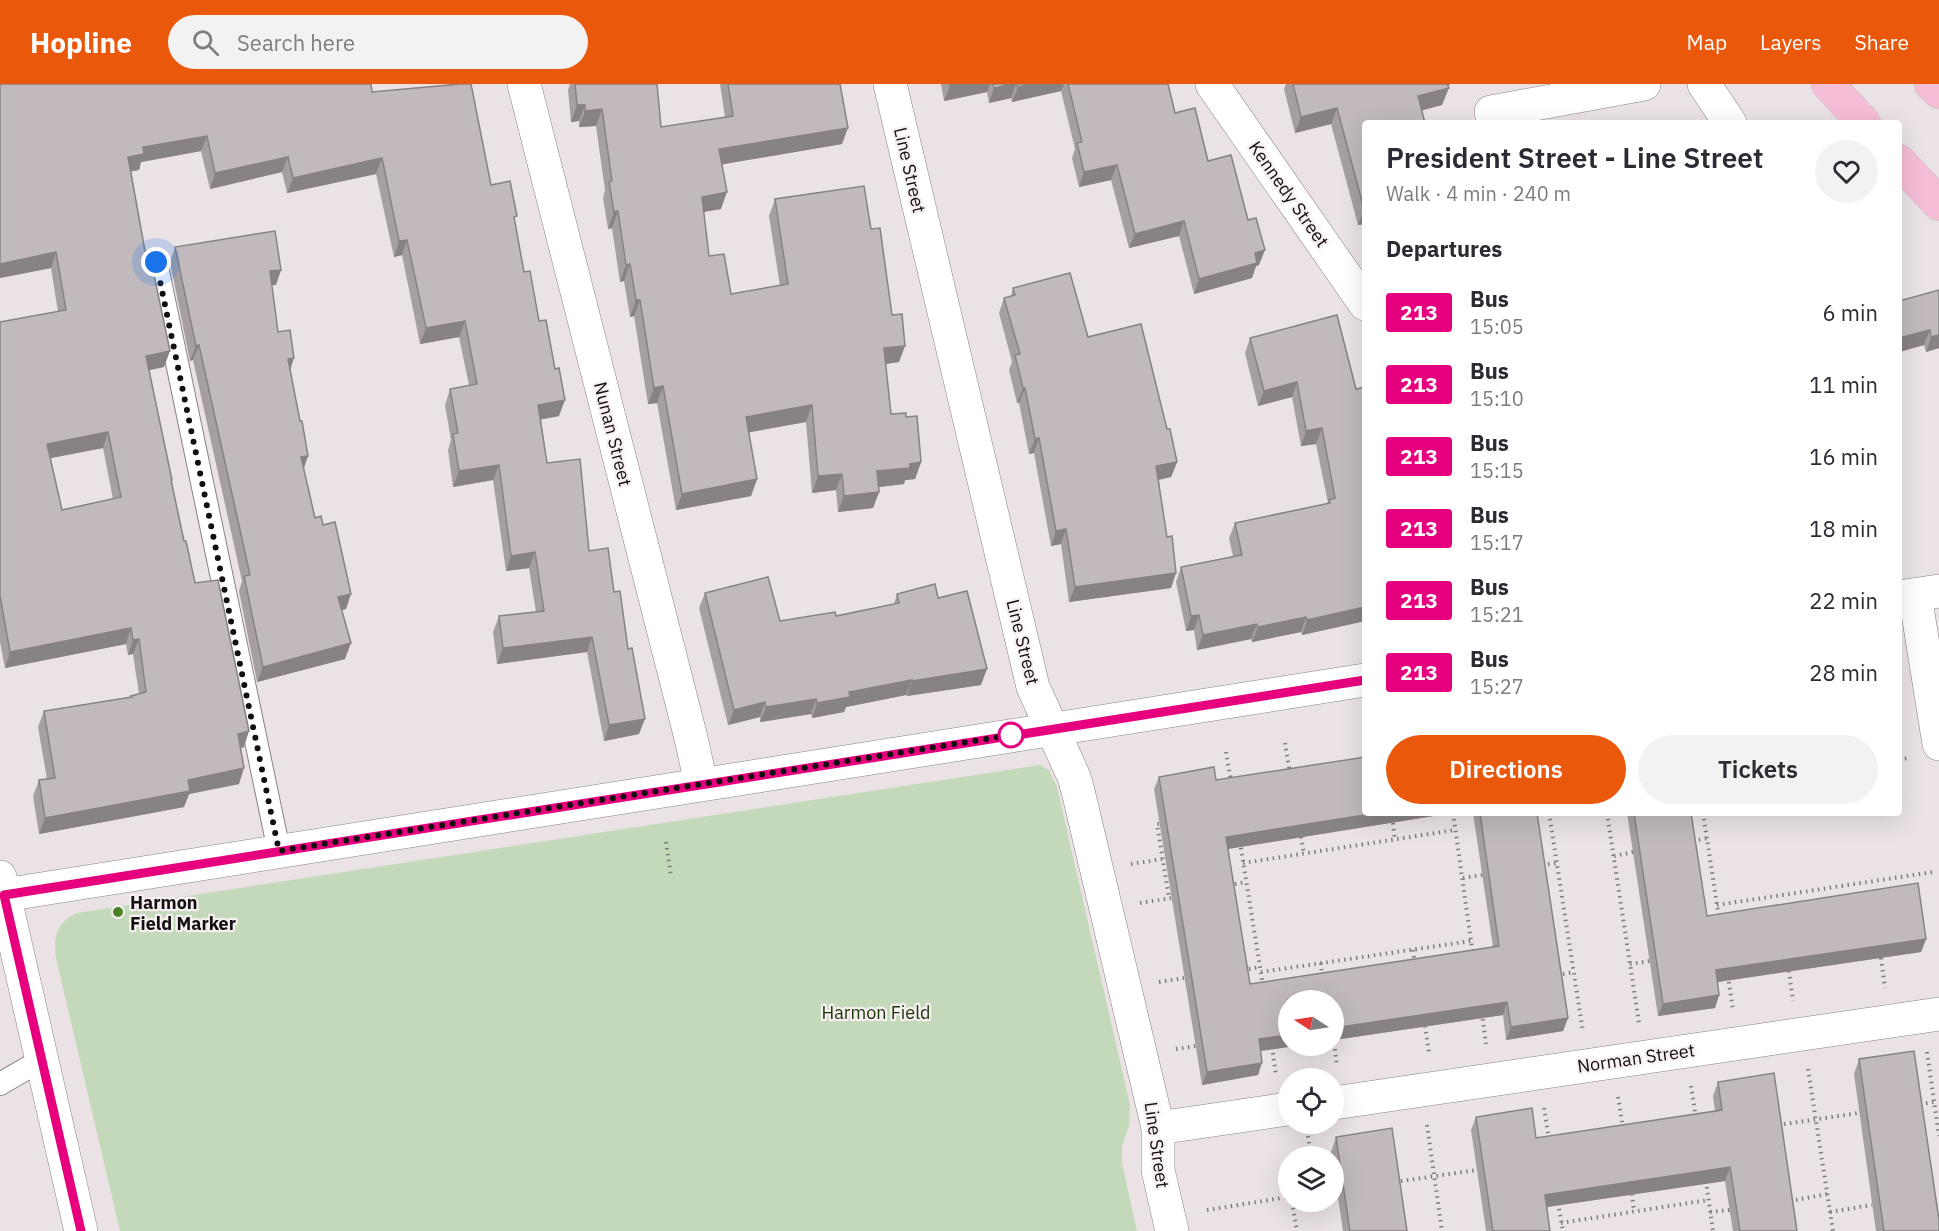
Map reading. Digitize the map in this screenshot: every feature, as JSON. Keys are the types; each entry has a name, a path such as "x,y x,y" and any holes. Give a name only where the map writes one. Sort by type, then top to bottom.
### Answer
{"highway":[{"path":"1828,84 1861,120"},
{"path":"1931,84 1939,92"},
{"path":"1902,164 1939,204"}],"street":[{"name":"Nunan Street","path":"524,84 701,784"},
{"name":"Line Street","path":"890,84 1033,687 1053,728 1078,791 1158,1128 1158,1170 1172,1231"},
{"name":"Kennedy Street","path":"1212,84 1362,300"},
{"path":"1491,112 1644,84"},
{"path":"1704,84 1728,120"},
{"path":"1918,594 1939,744"},
{"path":"81,1231 2,886 279,851 1362,680"},
{"name":"Norman Street","path":"1344,1088 1932,1028"},
{"path":"1158,1128 1278,1111"}],"lane":[{"path":"156,262 279,851"},
{"path":"0,1084 43,1059"}],"path":[{"path":"1286,743 1291,781"},
{"path":"1226,752 1231,783"},
{"path":"1453,816 1475,965"},
{"path":"1549,816 1584,1039"},
{"path":"1607,816 1641,1031"},
{"path":"1703,816 1720,926"},
{"path":"1393,823 1395,840"},
{"path":"1132,904 1170,898 1157,824 1159,824"},
{"path":"1244,863 1455,830"},
{"path":"1239,833 1264,994"},
{"path":"1301,837 1304,854"},
{"path":"1689,842 1707,838"},
{"path":"666,842 671,876"},
{"path":"1614,856 1633,852"},
{"path":"1122,866 1163,860"},
{"path":"1539,866 1557,863"},
{"path":"1717,905 1933,872"},
{"path":"1463,879 1482,875"},
{"path":"1227,885 1246,882"},
{"path":"1869,882 1871,892"},
{"path":"1778,896 1780,906"},
{"path":"1241,971 1320,963 1471,941"},
{"path":"1413,950 1416,971"},
{"path":"1881,958 1886,995"},
{"path":"1630,964 1650,961"},
{"path":"1320,963 1323,985"},
{"path":"1727,970 1734,1017"},
{"path":"1789,971 1794,1008"},
{"path":"1555,975 1574,972"},
{"path":"1150,983 1185,978"},
{"path":"1481,1010 1488,1054"},
{"path":"1425,1026 1431,1062"},
{"path":"1932,1028 1934,1102 1939,1136"},
{"path":"1167,1050 1196,1046"},
{"path":"1272,1046 1279,1068"},
{"path":"1807,1060 1833,1231"},
{"path":"1690,1077 1697,1124"},
{"path":"1617,1087 1623,1135"},
{"path":"1542,1098 1550,1149"},
{"path":"1915,1105 1934,1102"},
{"path":"1774,1126 1859,1113"},
{"path":"1425,1115 1442,1231"},
{"path":"1392,1182 1477,1170"},
{"path":"1705,1179 1713,1231"},
{"path":"1632,1194 1634,1212"},
{"path":"1786,1202 1827,1194"},
{"path":"1207,1210 1278,1199"},
{"path":"1561,1223 1708,1200"},
{"path":"1558,1202 1563,1231"},
{"path":"1830,1212 1872,1205"},
{"path":"1710,1212 1730,1210"},
{"path":"1294,1212 1297,1231"}],"green space":[{"name":"Harmon Field","path":"1040,765 1049,770 1057,787 1130,1105 1129,1126 1122,1146 1122,1163 1137,1231 120,1231 56,958 55,943 58,931 65,921 77,913"}],"building":[{"path":"0,84 371,84 372,92 471,84 491,185 510,181 524,272 530,271 539,321 546,320 555,369 559,368 565,400 538,405 547,463 580,459 589,551 608,548 614,592 620,591 628,649 632,648 645,719 609,725 592,637 503,648 499,616 544,611 535,552 511,556 499,465 459,471 453,434 458,433 450,389 477,384 465,321 426,328 407,240 399,241 382,158 293,178 288,157 215,173 207,136 143,147 144,154 128,157 145,251 149,251 170,351 146,356 184,541 186,541 195,583 218,580 249,731 238,734 244,768 188,780 190,791 45,818 39,780 55,778 44,711 132,697 146,692 139,639 133,640 131,628 10,652 0,596 0,322 66,310 56,252 0,264","holes":["108,432 121,497 62,510 47,444"]},
{"path":"575,84 657,84 661,127 733,116 728,84 840,84 848,128 719,149 727,192 702,197 709,256 724,254 731,294 788,284 775,199 864,186 871,229 880,228 892,315 902,314 905,346 884,348 891,414 906,413 906,417 917,416 921,462 910,464 910,468 877,471 879,492 844,496 842,474 818,476 812,405 746,417 757,479 682,494 663,386 654,388 640,300 636,300 630,264 626,265 618,211 614,212 602,109 585,111 585,105 577,105"},
{"path":"993,84 1012,84 994,88"},
{"path":"1068,84 1168,84 1175,113 1195,108 1208,161 1231,155 1248,220 1256,218 1265,250 1255,253 1257,263 1199,279 1184,221 1135,234 1117,165 1084,172 1077,143 1082,142"},
{"path":"1293,84 1447,84 1449,88 1418,96 1424,120 1362,120 1362,202 1337,108 1301,117"},
{"path":"275,231 281,270 270,271 278,332 290,330 294,358 288,359 308,456 301,457 315,518 321,516 323,525 335,522 351,594 338,597 351,643 263,667 244,576 250,575 175,247"},
{"path":"1070,273 1088,337 1141,324 1177,462 1156,466 1167,537 1172,536 1176,573 1075,587 1066,529 1056,531 1039,438 1035,439 1025,388 1023,388 1015,355 1020,354 1004,298 1015,295 1013,288"},
{"path":"1939,290 1939,335 1931,337 1930,330 1902,337 1902,300"},
{"path":"1337,315 1356,389 1362,388 1362,608 1307,620 1306,617 1258,627 1257,624 1203,635 1199,615 1191,616 1181,567 1242,555 1235,523 1330,503 1329,500 1335,498 1322,428 1306,431 1297,382 1264,391 1250,338"},
{"path":"768,577 780,621 835,612 836,616 899,603 897,594 935,584 938,598 967,591 987,669 849,692 850,697 817,703 816,699 766,707 765,702 734,710 705,593"},
{"path":"1362,757 1362,815 1226,837 1250,984 1499,946 1480,816 1537,816 1568,1018 1511,1027 1507,1002 1344,1026 1344,990 1278,990 1278,1036 1259,1039 1262,1063 1207,1072 1159,777 1214,767 1216,780"},
{"path":"1634,816 1691,816 1707,916 1918,883 1926,939 1716,970 1719,995 1663,1004"},
{"path":"1914,1051 1939,1231 1884,1231 1859,1059"},
{"path":"1774,1073 1797,1231 1740,1231 1730,1167 1545,1195 1550,1231 1493,1231 1476,1117 1532,1108 1536,1138 1722,1110 1718,1082"},
{"path":"1392,1128 1407,1231 1350,1231 1344,1191 1344,1146 1337,1146 1336,1137"}],"bus line":[{"name":"213","path":"81,1231 4,895 1362,680"}],"place":[{"name":"Harmon Field Marker","path":"118,912"}],"route":[{"path":"156,262 279,851 1018,734 1011,735"}]}
